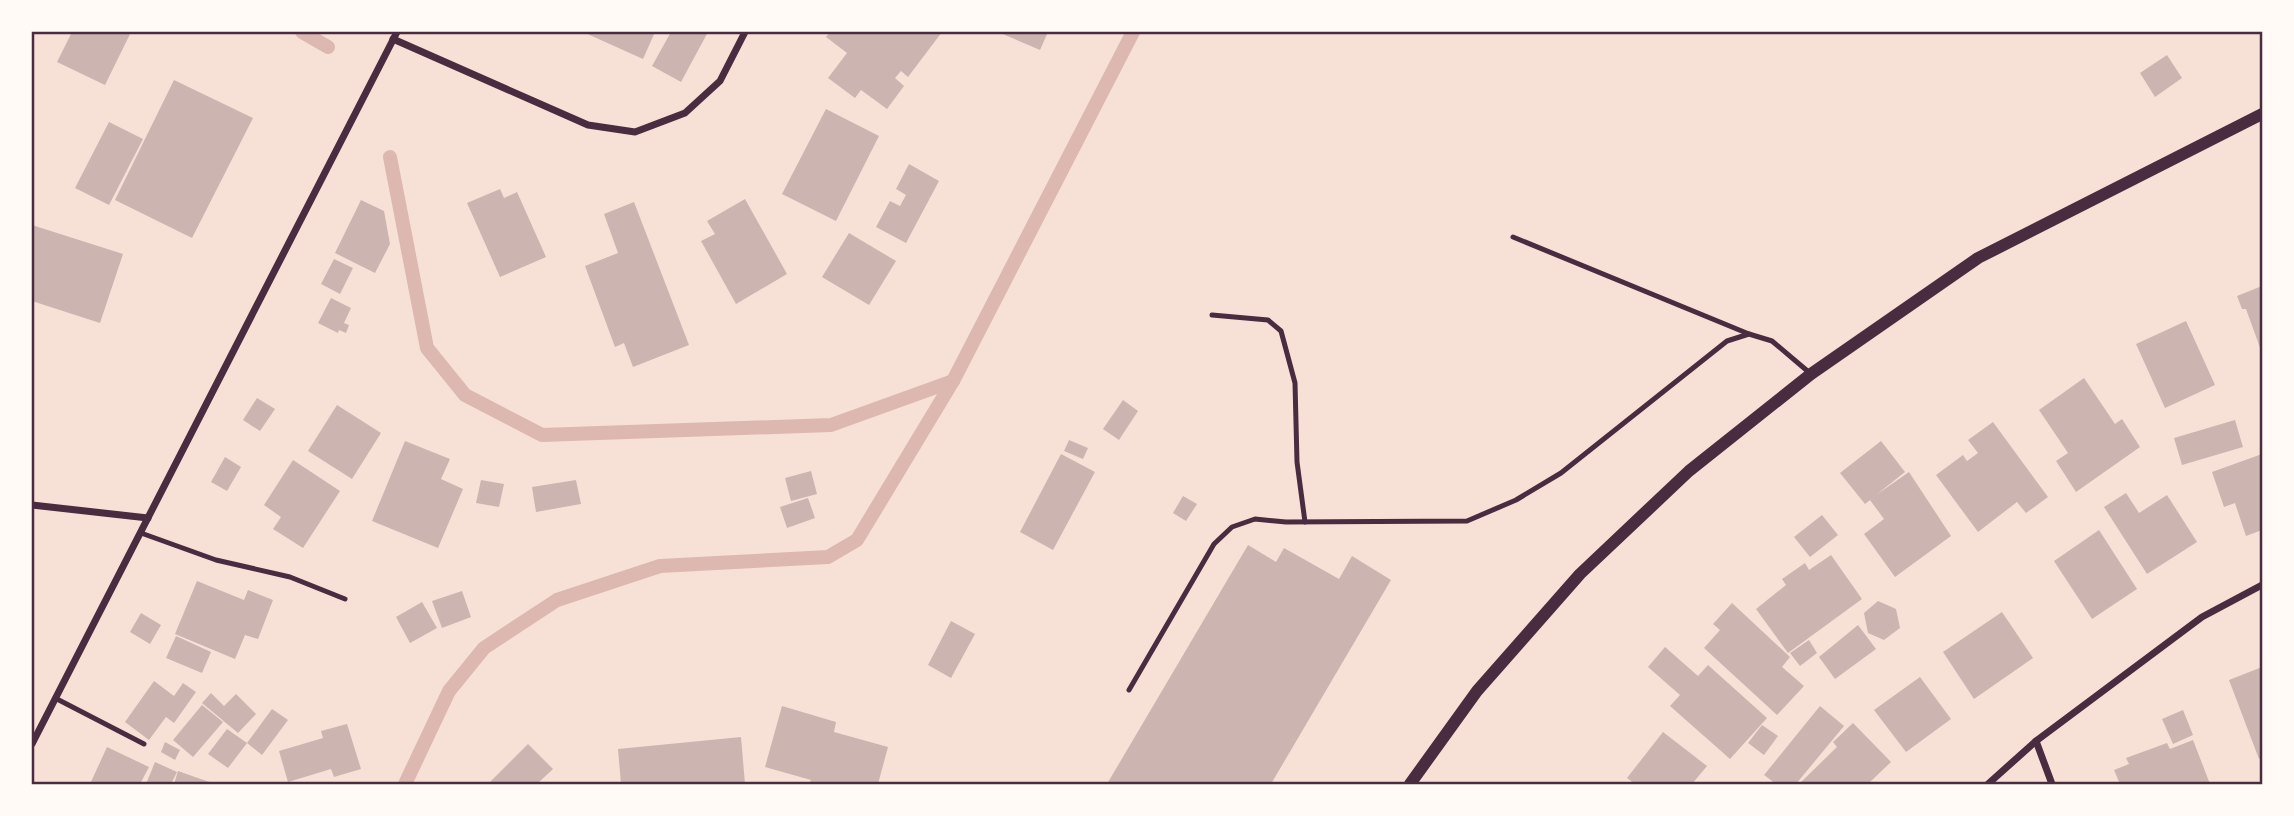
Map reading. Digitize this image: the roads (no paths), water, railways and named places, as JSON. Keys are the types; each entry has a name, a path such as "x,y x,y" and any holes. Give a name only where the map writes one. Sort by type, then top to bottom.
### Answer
{"street":[{"path":"32,744 395,35 588,125 635,132 685,113 720,81 745,32"},
{"path":"1410,785 1477,691 1580,574 1689,471 1811,374 1978,258 2263,114"},
{"path":"32,505 148,518"},
{"path":"1988,785 2036,741 2202,617 2263,585"},
{"path":"2036,741 2052,785"}],"lane":[{"path":"1513,237 1772,341 1811,374"},
{"path":"1212,315 1268,320 1281,331 1295,383 1297,462 1305,522"},
{"path":"1129,690 1214,544 1232,527 1255,519 1305,522 1467,521 1516,500 1561,472 1727,341 1749,334"},
{"path":"141,533 216,560 279,574 345,600"},
{"path":"55,698 144,744"}],"waterway":[{"path":"302,32 328,47"},
{"path":"405,784 449,691 484,648 557,600 660,566 828,557 857,540 953,381 1133,32"},
{"path":"390,157 427,348 465,395 542,435 831,425 953,381"}]}
